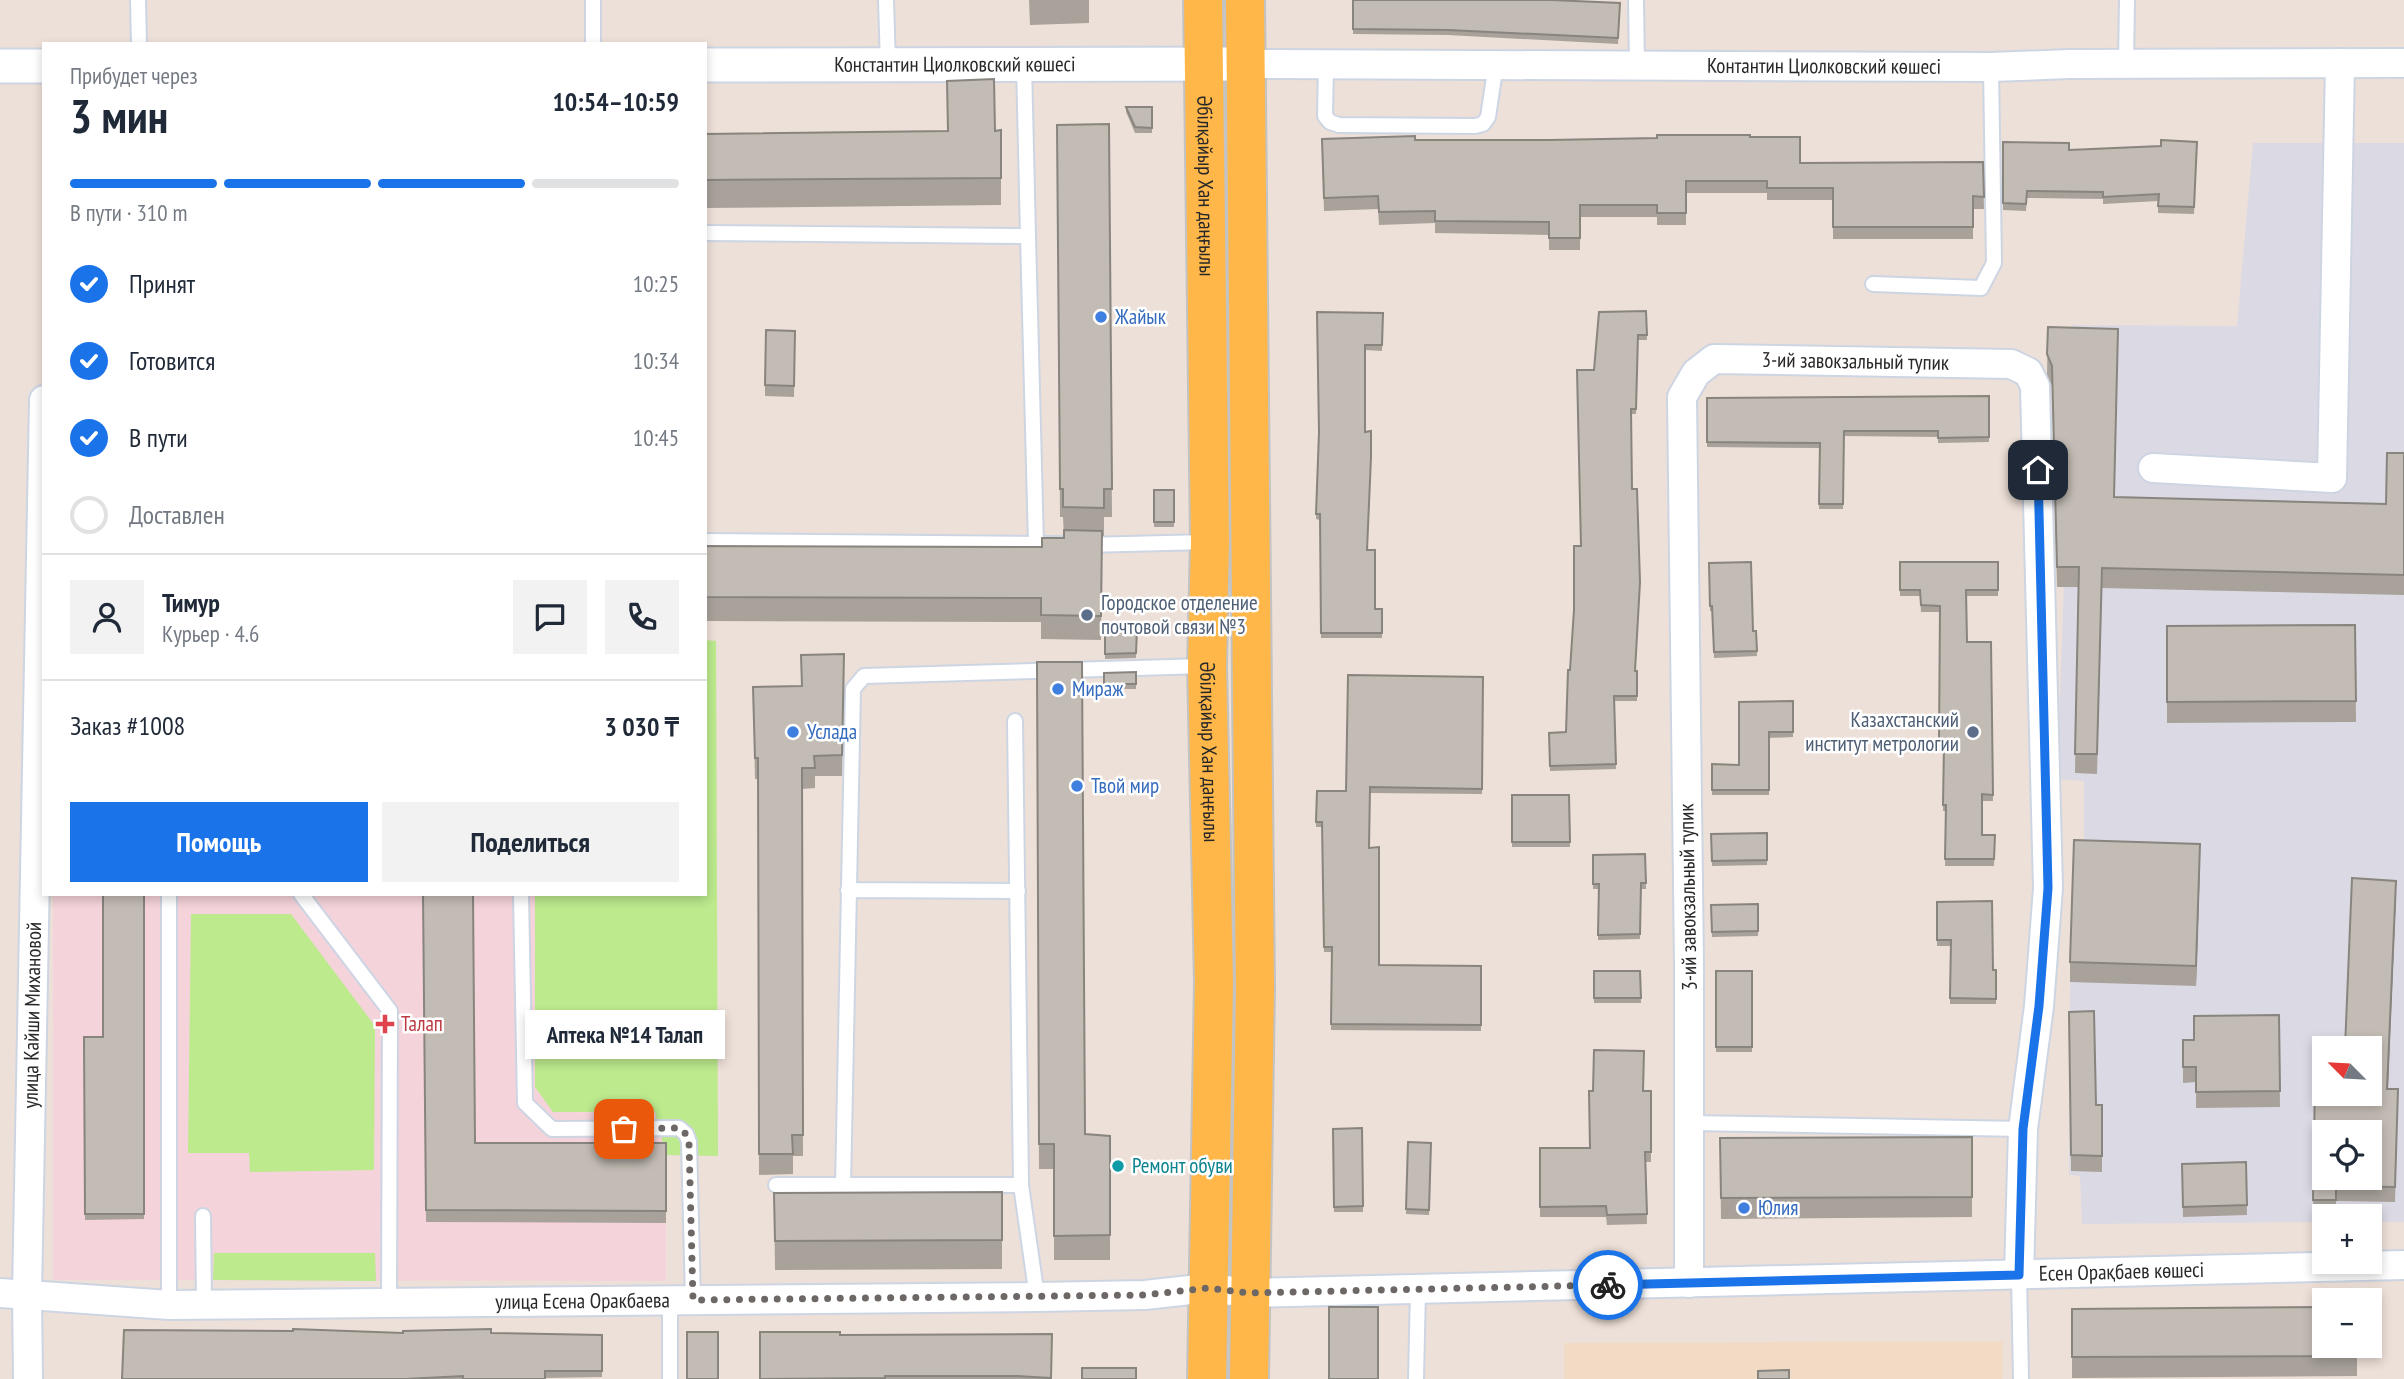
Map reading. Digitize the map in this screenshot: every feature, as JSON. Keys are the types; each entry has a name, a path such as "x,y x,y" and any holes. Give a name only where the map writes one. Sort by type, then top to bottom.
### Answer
{"main road":[{"name":"Әбілқайыр Хан даңғылы","path":"1203,0 1210,541 1207,666 1214,982 1207,1379"},
{"name":"Әбілқайыр Хан даңғылы","path":"1245,0 1255,988 1249,1379"}],"street":[{"name":"Константин Циолковский көшесі","path":"707,65 1245,64"},
{"name":"Контантин Циолковский көшесі","path":"1245,64 1991,67 2404,64"},
{"path":"2153,468 2332,478 2340,64"},
{"path":"0,66 42,65"},
{"name":"3-ий завокзальный тупик","path":"1689,1283 1690,1123 1682,397 1696,373 1714,359 2011,364 2028,372 2035,386 2048,888 2039,1006 2023,1129 2019,1275"},
{"name":"улица Кайши Михановой","path":"28,1379 14,1293 42,479"},
{"name":"Есен Орақбаев көшесі","path":"1249,1293 2404,1265"},
{"name":"улица Есена Оракбаева","path":"14,1293 169,1305 1037,1297 1145,1295 1208,1288 1249,1293"}],"lane":[{"path":"138,0 139,42"},
{"path":"593,0 593,42"},
{"path":"886,0 888,65"},
{"path":"1636,0 1637,64"},
{"path":"2126,64 2127,0"},
{"path":"1024,64 1036,544"},
{"path":"1326,64 1325,116 1330,122 1339,125 1475,126 1483,124 1488,117 1496,64"},
{"path":"1872,284 1981,288 1994,263 1991,67"},
{"path":"707,233 1028,236"},
{"path":"707,541 1123,545 1210,541"},
{"path":"843,1186 853,689 864,676 1207,666"},
{"path":"1016,721 1021,1185 1037,1297"},
{"path":"848,890 1017,891"},
{"path":"169,896 169,1305"},
{"path":"303,896 390,1011 389,1303"},
{"path":"521,896 526,1103 552,1129 679,1128 686,1134 689,1143 681,1300 670,1379"},
{"path":"1690,1123 2023,1129"},
{"path":"776,1185 1021,1185"},
{"path":"203,1216 204,1304"},
{"path":"2019,1275 2021,1379"},
{"path":"1416,1379 1418,1289"}],"shaded area":[{"path":"2253,143 2404,143 2404,1222 2382,1222 2382,1204 2312,1204 2312,1222 2082,1224 2080,1176 2069,1175 2074,861 2084,860 2084,781 2057,779 2073,325 2237,326"},
{"name":"Талап","path":"707,640 716,641 718,1156 666,1155 666,1281 53,1280 53,896 707,896"},
{"path":"2003,1341 2002,1379 1564,1379 1564,1343"}],"green space":[{"path":"707,640 716,641 718,1156 666,1155 655,1112 553,1112 535,1087 535,896 707,896"},
{"path":"191,914 291,914 375,1026 374,1170 250,1172 249,1153 188,1153"},
{"path":"214,1253 375,1253 376,1281 213,1280"}],"building":[{"path":"1353,0 1552,0 1620,3 1618,38 1448,30 1353,29"},
{"path":"994,79 995,131 1001,130 1001,178 707,180 707,134 948,131 947,81"},
{"path":"1126,107 1152,107 1152,128 1135,127"},
{"path":"1109,124 1112,489 1104,489 1104,508 1063,507 1063,489 1060,489 1057,125"},
{"path":"1657,135 1800,137 1800,163 1983,162 1984,197 1973,196 1973,227 1833,227 1833,188 1767,188 1767,181 1686,181 1686,213 1657,213 1657,205 1580,205 1580,238 1549,238 1549,222 1435,221 1435,211 1379,212 1378,196 1324,198 1322,139 1415,136 1415,140 1549,140 1657,138"},
{"path":"2161,140 2197,142 2194,207 2158,206 2159,194 2103,197 2103,192 2027,191 2026,204 2003,203 2003,142 2069,143 2069,150 2161,146"},
{"path":"1646,311 1647,335 1638,335 1636,409 1631,409 1632,489 1637,489 1640,582 1635,671 1637,696 1614,696 1616,764 1550,766 1549,733 1566,732 1574,610 1574,546 1581,546 1577,370 1594,370 1599,312"},
{"path":"1317,312 1383,313 1382,345 1365,345 1365,432 1371,431 1367,550 1375,550 1375,609 1382,609 1382,633 1321,633 1320,514 1316,514 1319,432"},
{"path":"2048,327 2118,329 2114,497 2386,504 2387,453 2404,453 2404,575 2102,568 2097,754 2075,754 2079,567 2057,567 2052,366 2047,354"},
{"path":"766,330 795,331 794,386 765,385"},
{"path":"1989,396 1989,437 1938,438 1938,431 1844,431 1843,504 1819,504 1820,443 1707,442 1707,398"},
{"path":"1154,490 1174,490 1174,522 1154,522"},
{"path":"1064,530 1102,531 1101,616 1041,615 1041,598 707,597 707,546 1042,547 1042,538 1064,538"},
{"path":"1751,562 1753,631 1756,631 1757,651 1714,652 1709,563"},
{"path":"1900,562 1998,562 1998,590 1966,590 1967,642 1991,642 1993,795 1982,794 1982,835 1995,835 1994,859 1945,859 1944,745 1939,745 1940,606 1921,605 1920,590 1900,590"},
{"path":"2355,625 2356,701 2167,702 2167,626"},
{"path":"1105,627 1137,629 1136,653 1105,654"},
{"path":"844,654 842,755 814,756 815,768 802,768 803,1135 792,1135 793,1154 759,1154 758,758 755,758 753,687 802,686 801,655"},
{"path":"1037,662 1082,662 1085,1134 1110,1136 1110,1235 1054,1236 1054,1144 1039,1144"},
{"path":"1136,672 1136,684 1104,684 1104,673"},
{"path":"1348,675 1483,677 1482,789 1370,787 1369,848 1379,847 1379,965 1481,966 1481,1025 1331,1024 1332,947 1324,947 1322,822 1316,822 1317,791 1346,791"},
{"path":"1793,701 1793,732 1769,732 1769,790 1712,790 1712,764 1739,765 1739,702"},
{"path":"1512,795 1569,795 1570,842 1512,842"},
{"path":"1767,833 1767,860 1712,861 1711,834"},
{"path":"2074,840 2200,844 2196,966 2070,962"},
{"path":"1645,854 1646,883 1641,883 1640,934 1598,935 1599,884 1593,884 1593,855"},
{"path":"2352,878 2396,881 2387,1089 2398,1089 2395,1187 2382,1187 2382,1120 2314,1120 2315,1106 2382,1106 2382,1036 2345,1036"},
{"path":"103,896 144,896 144,1214 85,1214 84,1037 103,1037"},
{"path":"423,896 473,896 475,1143 666,1143 666,1211 426,1210"},
{"path":"1992,901 1996,999 1950,998 1951,940 1937,940 1937,902"},
{"path":"1758,904 1758,931 1712,932 1711,905"},
{"path":"1594,971 1640,971 1641,998 1594,998"},
{"path":"1716,971 1752,971 1752,1047 1716,1047"},
{"path":"2094,1011 2096,1105 2102,1105 2102,1156 2071,1155 2069,1012"},
{"path":"2279,1015 2280,1091 2196,1092 2196,1067 2183,1067 2183,1040 2194,1040 2194,1016"},
{"path":"1594,1050 1644,1051 1643,1091 1651,1091 1651,1152 1645,1152 1647,1214 1607,1215 1606,1206 1540,1207 1540,1148 1590,1148 1589,1091 1593,1091"},
{"path":"1362,1128 1363,1206 1334,1207 1333,1129"},
{"path":"1972,1137 1972,1197 1721,1198 1720,1138"},
{"path":"1408,1142 1431,1143 1429,1210 1406,1209"},
{"path":"2246,1162 2247,1205 2183,1207 2182,1164"},
{"path":"2313,1190 2336,1190 2336,1200 2313,1200"},
{"path":"1002,1192 1002,1240 775,1241 774,1193"},
{"path":"1329,1307 1378,1307 1378,1379 1329,1379"},
{"path":"2312,1307 2312,1356 2072,1357 2072,1309"},
{"path":"293,1329 403,1333 491,1329 491,1333 602,1335 602,1371 545,1371 545,1379 463,1379 463,1376 405,1379 122,1379 124,1330"},
{"path":"687,1332 718,1332 718,1379 687,1379"},
{"path":"760,1332 840,1332 840,1335 1052,1334 1051,1378 885,1376 760,1379"},
{"path":"1082,1368 1136,1368 1136,1379 1082,1379"},
{"path":"1789,1370 1789,1379 1758,1379 1758,1371"}],"way so far":[{"path":"624,1129 679,1128 686,1134 689,1143 693,1300 1145,1295 1208,1288 1249,1293 1608,1285"}],"place":[{"name":"Жайык","path":"1101,317"},
{"name":"Городское отделение почтовой связи №3","path":"1087,615"},
{"name":"Мираж","path":"1058,689"},
{"name":"Услада","path":"793,732"},
{"name":"Казахстанский институт метрологии","path":"1973,732"},
{"name":"Твой мир","path":"1077,786"},
{"name":"Талап","path":"385,1024"},
{"name":"Аптека №14 Талап","path":"624,1129"},
{"name":"Ремонт обуви","path":"1118,1166"},
{"name":"Юлия","path":"1744,1208"}],"route":[{"path":"1608,1285 2019,1275 2023,1129 2039,1006 2048,888 2038,470"}]}
